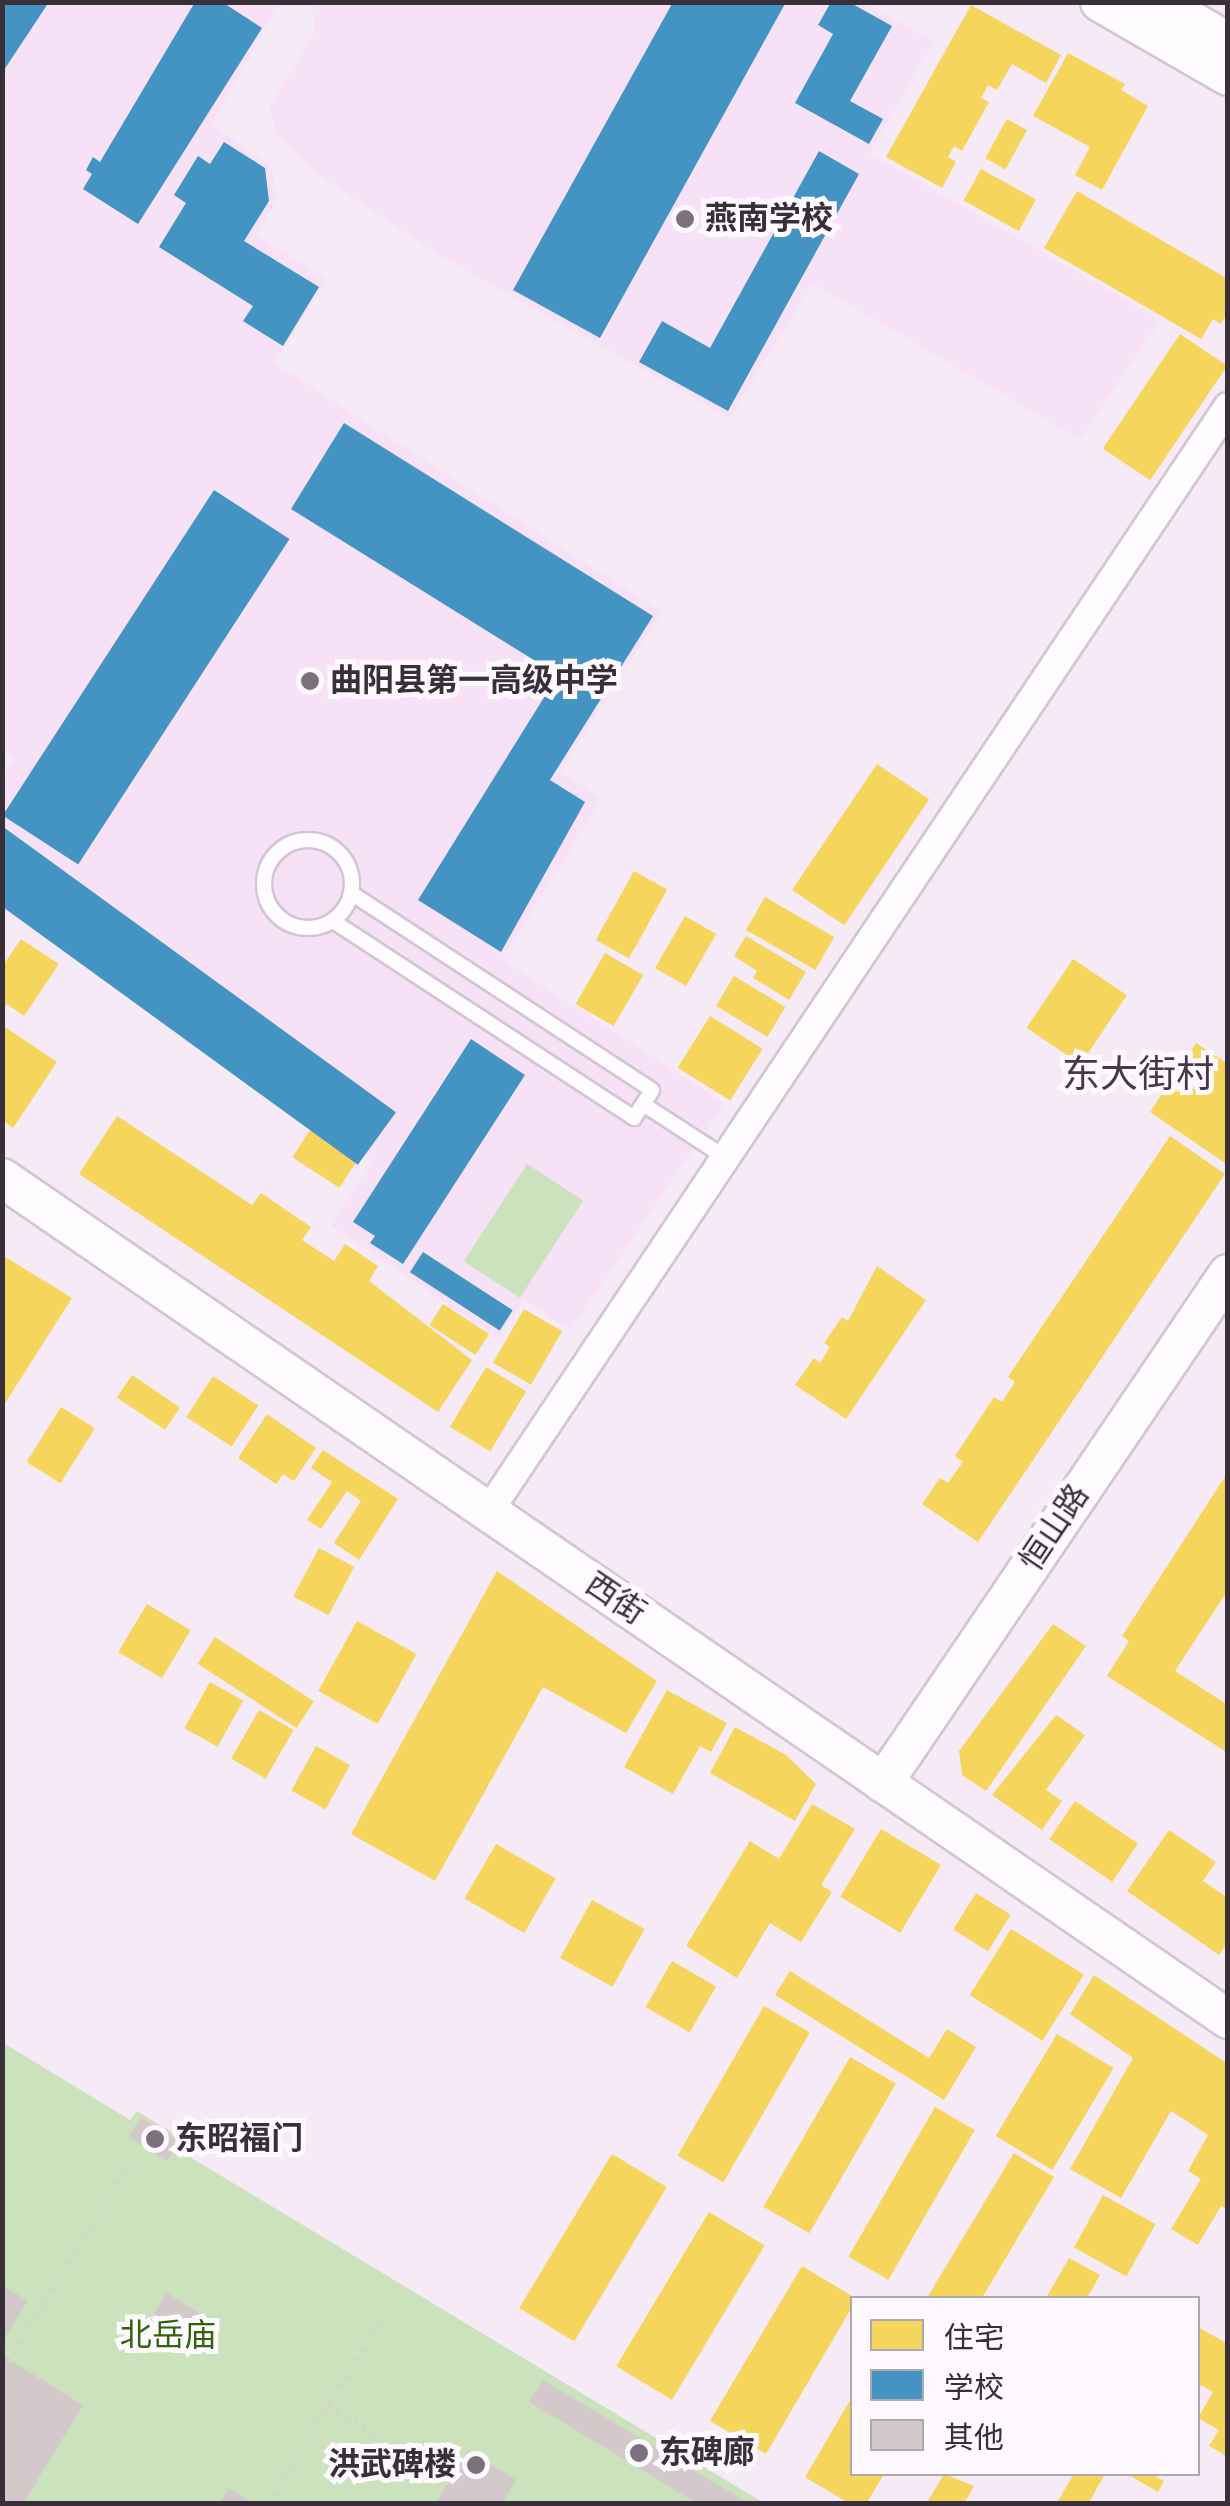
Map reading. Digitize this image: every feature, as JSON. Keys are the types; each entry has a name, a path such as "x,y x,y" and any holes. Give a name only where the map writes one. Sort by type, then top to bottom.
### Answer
{"street":[{"path":"1100,2 1228,76"},
{"path":"1159,2 1228,42"},
{"path":"488,1512 1228,407"},
{"name":"西街","path":"2,1178 1228,2019"},
{"name":"恒山路","path":"883,1782 1228,1274"}],"lane":[{"path":"294,842 323,842 345,859 351,893 333,920 300,928 274,914 264,892 272,857 294,842"},
{"path":"333,920 634,1118 644,1104 652,1090 351,893"},
{"path":"644,1104 727,1159"}],"path":[{"path":"2,2371 134,2156"},
{"path":"268,2504 382,2318"},
{"path":"328,2406 450,2480"}],"shaded area":[{"name":"曲阳县第一高级中学","path":"3,3 279,3 212,124 272,167 277,201 256,235 328,279 274,363 662,612 560,772 602,799 502,960 725,1103 570,1331 524,1300 498,1338 331,1226 372,1160 3,896 3,776 14,759 2,750"},
{"name":"燕南学校","path":"312,3 867,3 934,42 870,153 1161,320 1080,440 813,284 730,418 457,266 313,172 275,132 270,105 315,32"}],"green space":[{"path":"527,1164 583,1200 520,1298 464,1261"},
{"name":"北岳庙","path":"2,2042 130,2120 137,2111 186,2141 180,2151 764,2503 3,2503"}],"building: 住宅":[{"path":"971,5 1061,55 1046,83 1012,64 997,90 988,85 981,98 989,102 962,151 954,146 948,157 956,162 942,188 886,157"},
{"path":"1068,53 1125,84 1121,90 1148,106 1102,190 1075,175 1090,147 1033,116"},
{"path":"1007,119 1027,130 1005,170 985,158"},
{"path":"981,169 1036,200 1019,231 964,200"},
{"path":"1077,191 1228,279 1228,312 1221,324 1213,319 1201,339 1044,248"},
{"path":"1180,334 1227,366 1150,480 1103,448"},
{"path":"877,764 929,799 844,925 792,890"},
{"path":"634,871 667,889 629,959 596,940"},
{"path":"765,897 834,937 815,970 746,930"},
{"path":"685,916 716,934 686,986 655,968"},
{"path":"746,936 806,972 789,1000 753,978 757,971 734,956"},
{"path":"21,939 59,964 24,1016 7,1004 2,1011 2,967"},
{"path":"605,953 643,975 614,1026 576,1004"},
{"path":"1073,959 1127,995 1080,1064 1027,1028"},
{"path":"734,976 785,1007 767,1037 716,1006"},
{"path":"710,1016 763,1049 730,1101 678,1068"},
{"path":"2,1025 57,1062 13,1128 2,1120"},
{"path":"1196,1043 1228,1064 1228,1165 1150,1112"},
{"path":"117,1116 252,1205 261,1193 311,1227 302,1240 334,1261 345,1244 378,1266 369,1281 472,1360 438,1412 79,1174"},
{"path":"312,1127 359,1157 339,1188 292,1157"},
{"path":"1170,1136 1225,1174 978,1542 922,1504 940,1478 948,1483 963,1462 955,1456 994,1397 1002,1402 1015,1382 1008,1377"},
{"path":"2,1255 72,1298 2,1408"},
{"path":"877,1266 926,1300 846,1419 795,1385 814,1358 820,1363 830,1347 824,1343 842,1317 848,1321"},
{"path":"443,1304 489,1334 476,1355 429,1325"},
{"path":"524,1309 562,1331 531,1385 493,1363"},
{"path":"486,1367 526,1391 490,1451 450,1427"},
{"path":"132,1375 180,1407 165,1430 117,1397"},
{"path":"213,1376 258,1405 232,1447 186,1417"},
{"path":"61,1407 95,1428 60,1483 27,1462"},
{"path":"267,1414 316,1448 294,1481 283,1474 276,1484 238,1458"},
{"path":"323,1450 398,1499 359,1560 334,1543 361,1501 347,1491 321,1529 307,1520 332,1482 311,1468"},
{"path":"1228,1472 1228,1590 1175,1671 1228,1705 1228,1753 1107,1676 1129,1641 1122,1636"},
{"path":"319,1548 354,1567 328,1615 293,1597"},
{"path":"497,1571 657,1681 626,1733 543,1687 435,1881 351,1834"},
{"path":"147,1604 191,1630 162,1678 118,1652"},
{"path":"357,1621 416,1654 378,1724 318,1691"},
{"path":"1053,1624 1086,1646 986,1791 962,1775 959,1751"},
{"path":"215,1637 314,1701 297,1728 198,1664"},
{"path":"210,1682 243,1700 218,1747 184,1728"},
{"path":"667,1690 727,1723 711,1752 700,1746 673,1794 624,1767"},
{"path":"259,1710 294,1730 266,1778 231,1758"},
{"path":"1056,1715 1085,1735 1046,1790 1062,1801 1042,1830 992,1795"},
{"path":"735,1727 786,1755 816,1784 795,1821 710,1773"},
{"path":"316,1746 350,1765 325,1810 291,1791"},
{"path":"1075,1801 1138,1843 1112,1882 1049,1839"},
{"path":"812,1804 855,1829 821,1885 832,1892 801,1942 770,1923 737,1978 686,1946 750,1841 779,1859"},
{"path":"881,1829 941,1865 900,1933 840,1897"},
{"path":"1169,1830 1216,1862 1203,1881 1228,1898 1228,1942 1219,1955 1127,1891"},
{"path":"496,1844 556,1878 524,1933 464,1899"},
{"path":"976,1893 1011,1915 988,1951 953,1929"},
{"path":"592,1900 644,1929 612,1987 560,1958"},
{"path":"1011,1929 1084,1975 1043,2041 970,1995"},
{"path":"672,1961 716,1986 690,2032 646,2007"},
{"path":"790,1971 929,2058 947,2029 976,2047 944,2100 775,1995"},
{"path":"1094,1975 1228,2064 1228,2210 1221,2206 1198,2245 1171,2229 1201,2179 1188,2171 1208,2135 1171,2111 1121,2198 1070,2169 1133,2058 1070,2014"},
{"path":"764,2006 810,2032 723,2182 678,2156"},
{"path":"1057,2034 1114,2068 1052,2170 996,2136"},
{"path":"850,2057 896,2084 809,2233 764,2207"},
{"path":"935,2107 975,2130 888,2280 848,2257"},
{"path":"1014,2153 1054,2177 983,2296 928,2296"},
{"path":"612,2154 667,2187 574,2341 519,2308"},
{"path":"1103,2195 1155,2224 1126,2277 1074,2247"},
{"path":"709,2212 765,2245 672,2400 616,2366"},
{"path":"1069,2258 1100,2275 1088,2296 1047,2296"},
{"path":"802,2266 852,2296 850,2310 766,2454 710,2421"},
{"path":"1200,2328 1228,2344 1228,2457 1209,2446 1219,2430 1200,2419 1213,2392 1201,2385"},
{"path":"850,2400 850,2476 883,2476 866,2504 850,2504 805,2477"},
{"path":"943,2476 974,2486 964,2504 926,2504"},
{"path":"1073,2476 1104,2476 1088,2504 1056,2504"},
{"path":"1130,2476 1155,2476 1164,2481 1158,2492"}],"building: 学校":[{"path":"2,2 49,2 2,73"},
{"path":"195,2 222,2 262,28 138,224 83,189 92,174 86,170 93,157 100,162"},
{"path":"673,2 786,2 600,338 513,290"},
{"path":"831,2 849,2 892,26 850,101 883,119 869,144 795,103 833,34 818,25"},
{"path":"224,142 265,168 269,201 244,241 319,287 283,346 243,321 253,306 159,247 186,203 174,195 198,156 210,164"},
{"path":"819,151 859,174 728,411 639,362 662,321 710,348"},
{"path":"344,423 653,616 550,780 585,802 501,952 418,900 558,675 291,509"},
{"path":"214,490 289,539 78,864 3,815"},
{"path":"2,826 396,1112 358,1165 2,906"},
{"path":"471,1039 525,1075 403,1264 370,1243 375,1236 353,1222"},
{"path":"423,1252 513,1310 500,1330 410,1272"}],"building: 其他":[{"name":"东昭福门","path":"141,2117 180,2142 167,2161 128,2136"},
{"path":"2,2285 28,2301 2,2342"},
{"path":"167,2293 204,2316 181,2354 144,2330"},
{"path":"2,2355 83,2405 23,2504 2,2502"},
{"name":"东碑廊","path":"543,2380 750,2504 698,2504 529,2402"},
{"name":"洪武碑楼","path":"468,2450 516,2480 502,2504 435,2504"},
{"path":"228,2488 254,2504 219,2504"}],"place":[{"name":"燕南学校","path":"685,219"},
{"name":"曲阳县第一高级中学","path":"310,681"},
{"name":"东昭福门","path":"155,2139"},
{"name":"东碑廊","path":"639,2453"},
{"name":"洪武碑楼","path":"476,2465"}],"district":[{"name":"东大街村","path":"1138,1075"}]}
